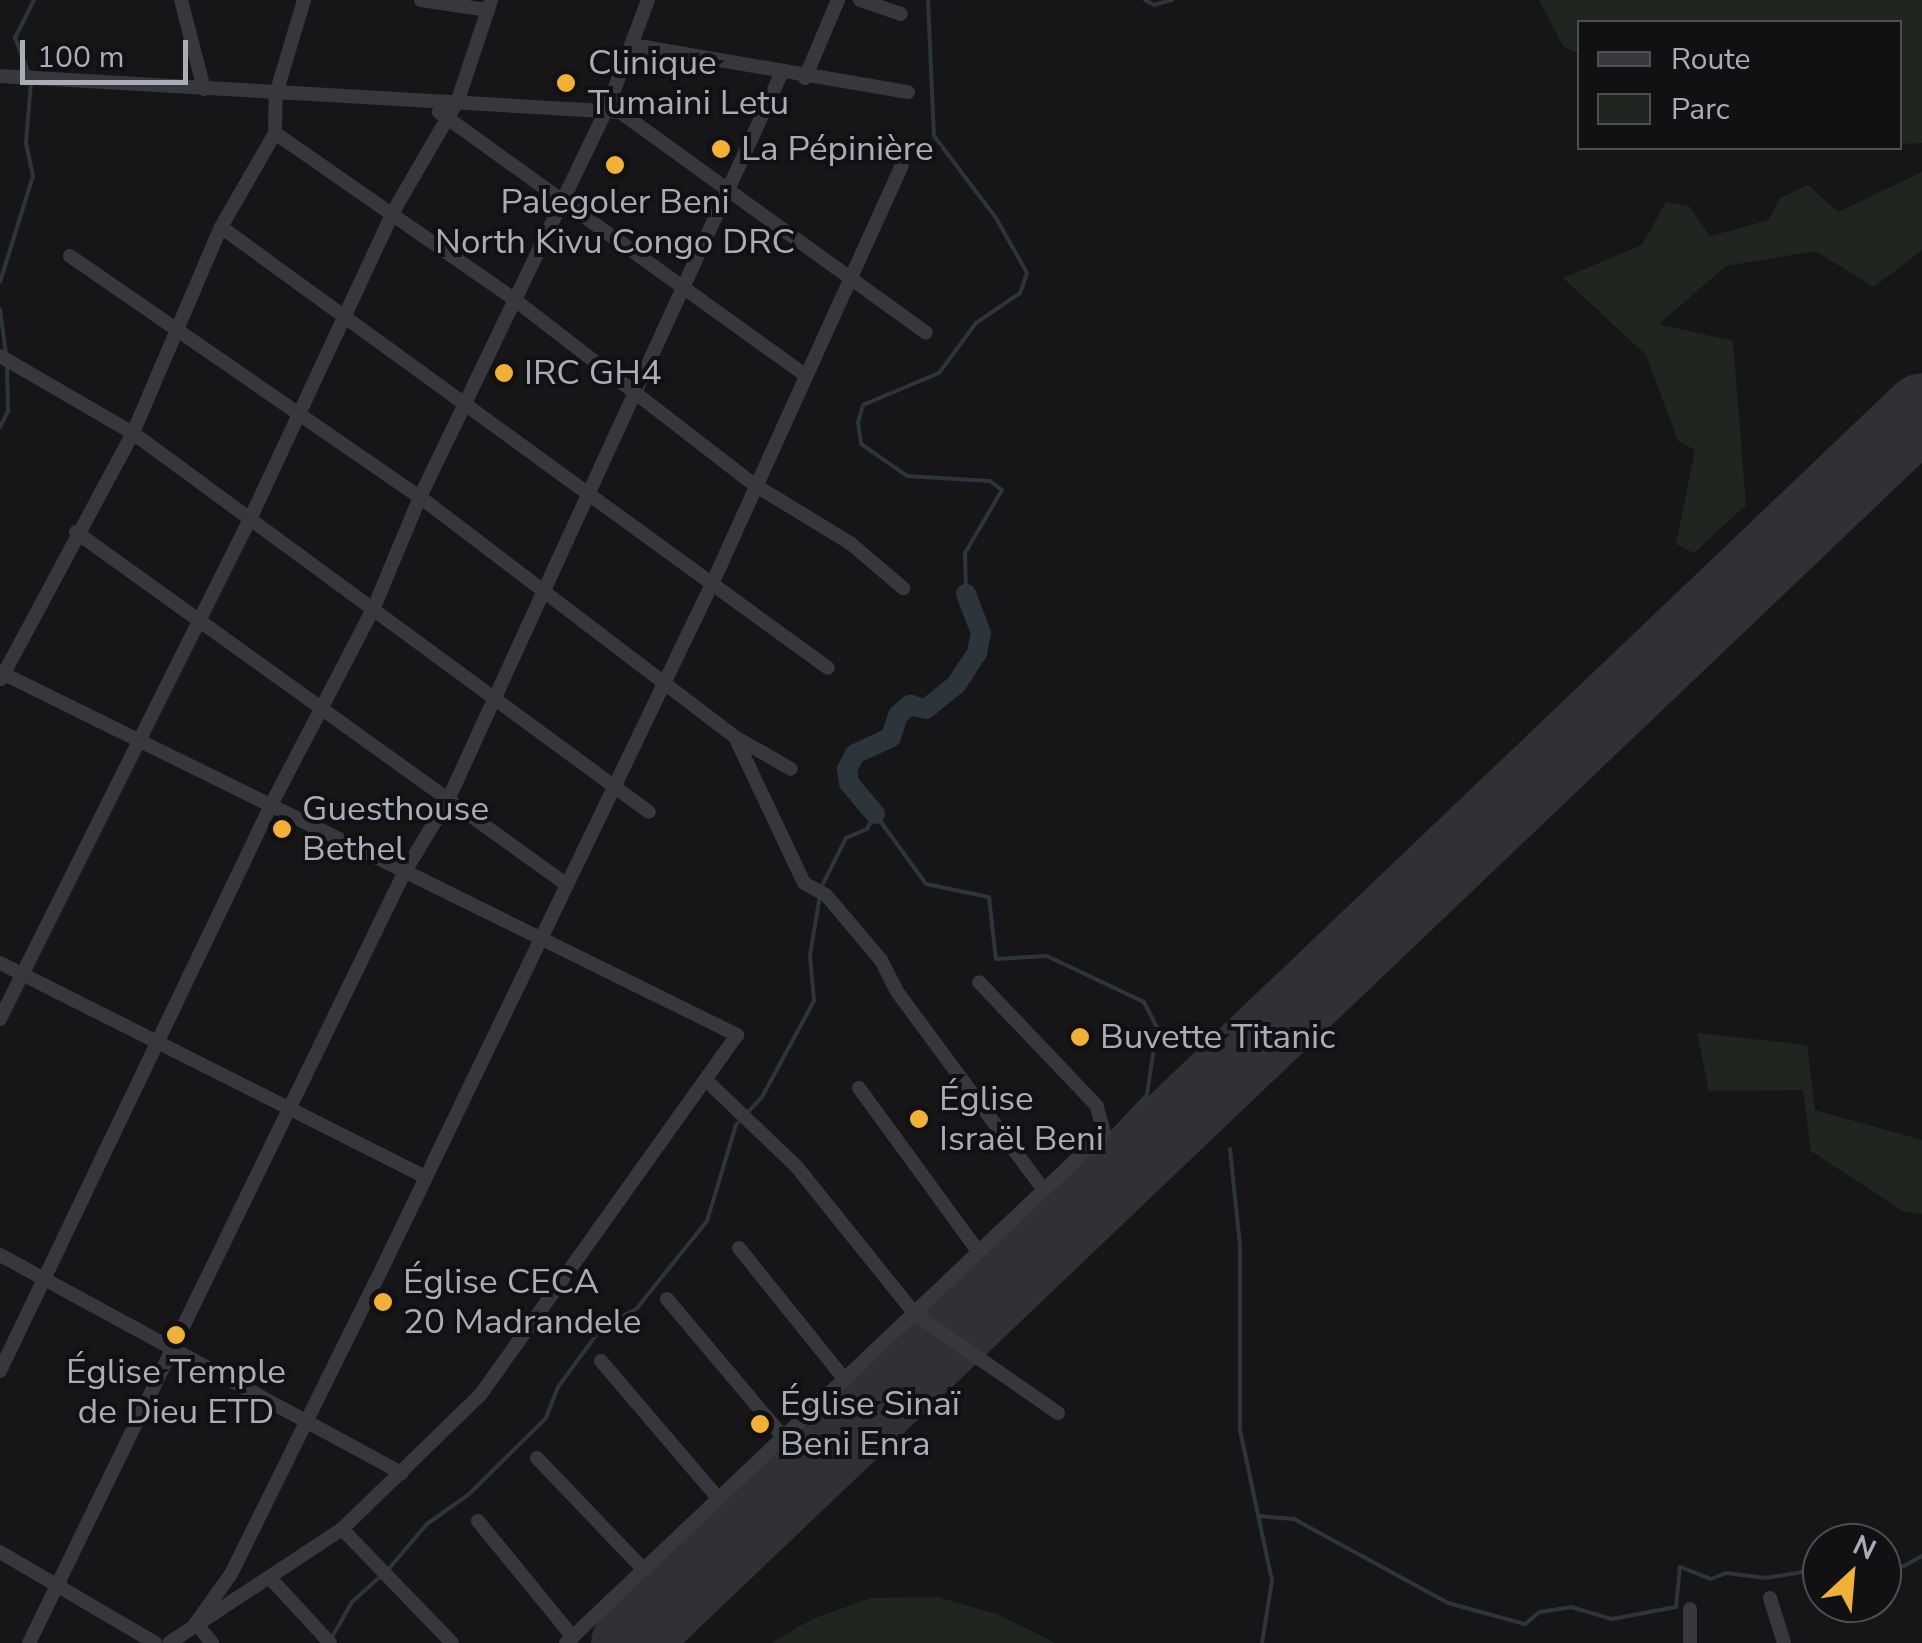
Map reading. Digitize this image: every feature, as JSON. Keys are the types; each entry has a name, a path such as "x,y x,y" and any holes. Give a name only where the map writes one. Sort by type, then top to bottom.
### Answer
{"street":[{"path":"180,0 204,89"},
{"path":"169,1643 342,1529 480,1396 708,1082 736,1033 2,675 132,432 221,227 275,133 276,94 304,0"},
{"path":"0,1019 136,739 251,517 393,212 458,100 490,5 421,0"},
{"path":"0,1371 162,1041 271,805 375,605 420,498 607,109 648,0"},
{"path":"804,78 838,0"},
{"path":"860,0 902,14"},
{"path":"632,45 804,78 908,92"},
{"path":"29,1643 176,1348 287,1108 404,870 448,802 540,591 590,495 680,288 731,190 782,74"},
{"path":"0,76 30,81 607,109 731,190 926,334"},
{"path":"417,99 446,115 805,375"},
{"path":"275,133 515,300 753,484 850,543 903,588"},
{"path":"196,1623 231,1574 567,885 660,683 712,584 753,484 902,166"},
{"path":"221,227 828,668"},
{"path":"70,256 420,498 735,737 791,768"},
{"path":"0,356 132,432 375,605 650,812"},
{"path":"76,532 201,616 448,802 567,885"},
{"path":"735,737 804,882 826,895 881,960 898,993 1044,1190"},
{"path":"0,962 424,1176"},
{"path":"478,1520 569,1640 978,1251 1098,1143 1102,1115 979,982"},
{"path":"708,1082 796,1166 915,1314 1058,1413"},
{"path":"859,1088 978,1251"},
{"path":"739,1248 844,1380"},
{"path":"0,1256 306,1417 402,1472"},
{"path":"666,1299 784,1438"},
{"path":"601,1361 718,1498"},
{"path":"536,1458 643,1569"},
{"path":"342,1529 452,1643"},
{"path":"0,1552 155,1643"},
{"path":"271,1579 330,1643"},
{"path":"1770,1598 1784,1643"},
{"path":"1690,1609 1690,1643"},
{"path":"196,1623 212,1643"}],"shaded area":[{"path":"1922,381 1922,441 679,1643 590,1643"}],"green space":[{"path":"1539,0 1922,0 1922,143 1902,144 1902,20 1577,20 1577,53 1563,46"},
{"path":"1922,172 1922,250 1874,287 1815,251 1726,266 1659,324 1733,341 1746,505 1694,553 1676,544 1695,450 1678,441 1646,355 1563,278 1642,245 1666,202 1689,206 1710,236 1769,220 1780,198 1808,185 1838,212"},
{"path":"1697,1033 1807,1045 1815,1110 1922,1140 1922,1214 1904,1212 1811,1151 1803,1090 1709,1091"},
{"path":"937,1597 997,1614 1056,1643 771,1643 812,1619 871,1598"}],"waterway":[{"path":"29,74 15,38 34,0"},
{"path":"928,0 934,136 996,218 1027,273 1020,293 976,323 939,373 863,405 858,422 861,444 907,476 990,481 1002,490 965,553 966,594"},
{"path":"1145,0 1154,5 1172,0"},
{"path":"0,282 33,176 26,142 31,83"},
{"path":"0,309 6,354"},
{"path":"0,427 8,411 7,364"},
{"path":"875,814 849,783 847,769 855,754 891,737 898,715 910,705 926,709 956,685 977,653 981,633 966,594"},
{"path":"822,886 846,838 867,829 875,814 926,884 989,897 996,959 1047,956 1144,1002 1157,1027 1147,1095 1082,1164"},
{"path":"387,1571 427,1524 469,1494 546,1418 558,1387 602,1327 637,1308 707,1221 736,1125 762,1097 814,1001 810,955 820,895"},
{"path":"1230,1149 1240,1245 1240,1430 1272,1581 1262,1643"},
{"path":"1259,1516 1294,1519 1448,1603 1525,1624 1540,1612 1571,1607 1612,1619 1676,1607 1680,1567 1711,1579 1726,1573 1765,1578 1802,1572"},
{"path":"1902,1566 1922,1556"},
{"path":"331,1639 352,1602 380,1577"}],"runway":[{"path":"628,1643 1922,410"}],"place":[{"name":"Clinique Tumaini Letu","path":"566,83"},
{"name":"La Pépinière","path":"721,149"},
{"name":"Palegoler Beni North Kivu Congo DRC","path":"615,165"},
{"name":"IRC GH4","path":"504,373"},
{"name":"Guesthouse Bethel","path":"282,829"},
{"name":"Buvette Titanic","path":"1080,1037"},
{"name":"Église Israël Beni","path":"919,1119"},
{"name":"Église CECA 20 Madrandele","path":"383,1302"},
{"name":"Église Temple de Dieu ETD","path":"176,1335"},
{"name":"Église Sinaï Beni Enra","path":"760,1424"}]}
